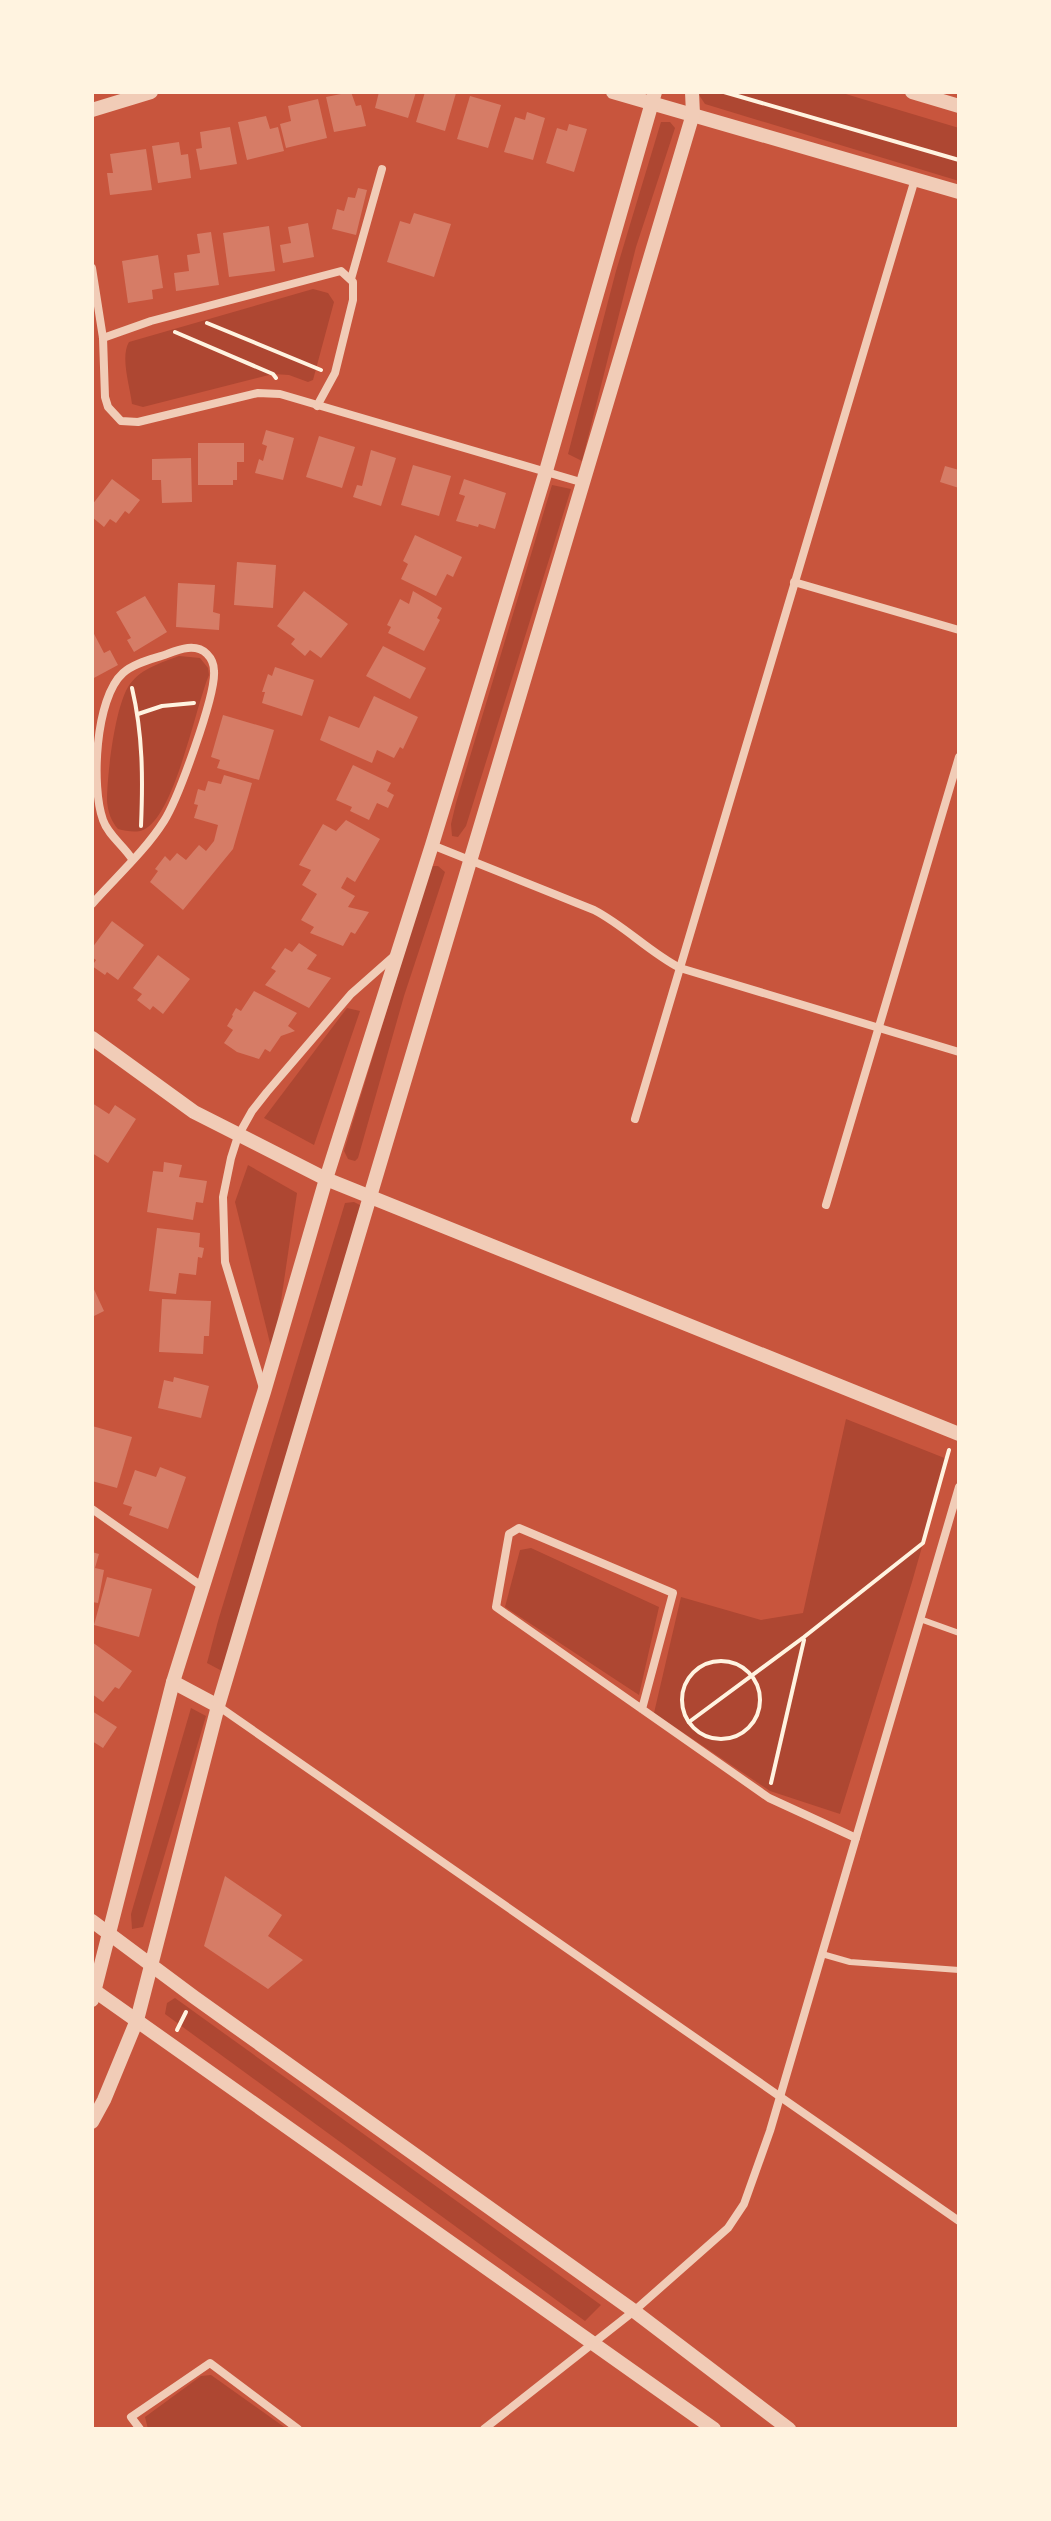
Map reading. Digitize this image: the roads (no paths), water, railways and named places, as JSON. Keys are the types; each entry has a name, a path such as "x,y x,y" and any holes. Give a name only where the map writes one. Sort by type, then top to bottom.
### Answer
{"street":[{"path":"92,110 151,92"},
{"path":"613,92 654,97 693,114 959,192"},
{"path":"92,2122 137,2020 218,1706 693,114 692,92"},
{"path":"912,92 959,106"},
{"path":"654,97 546,471 173,1682 93,1994 170,2042 714,2429"},
{"path":"351,279 382,169"},
{"path":"635,1119 915,179"},
{"path":"92,268 103,338 105,397 108,407 121,421 138,422 258,393 290,396 584,484"},
{"path":"103,338 151,321 341,271 353,282 353,300 335,373 317,406"},
{"path":"794,582 959,630"},
{"path":"92,904 142,849 175,802 207,705 215,670 210,656 200,649 186,648 129,670 122,674 111,690 97,752 99,808 104,825 132,859"},
{"path":"826,1205 959,757"},
{"path":"432,845 610,918 680,968 959,1052"},
{"path":"264,1392 225,1262 223,1197 238,1136 252,1111 341,1005 398,953"},
{"path":"92,1038 194,1112 326,1179 956,1433"},
{"path":"484,2429 634,2311 728,2228 744,2204 756,2176 780,2097 959,1487"},
{"path":"92,1509 203,1587"},
{"path":"642,1709 673,1593 519,1528 509,1534 496,1607 769,1798 856,1838"},
{"path":"173,1682 218,1706 959,2221"},
{"path":"92,1921 634,2311 789,2429"},
{"path":"140,2429 131,2417 210,2363 298,2429"}],"lane":[{"path":"920,1619 959,1633"},
{"path":"822,1954 850,1962 959,1970"}]}
